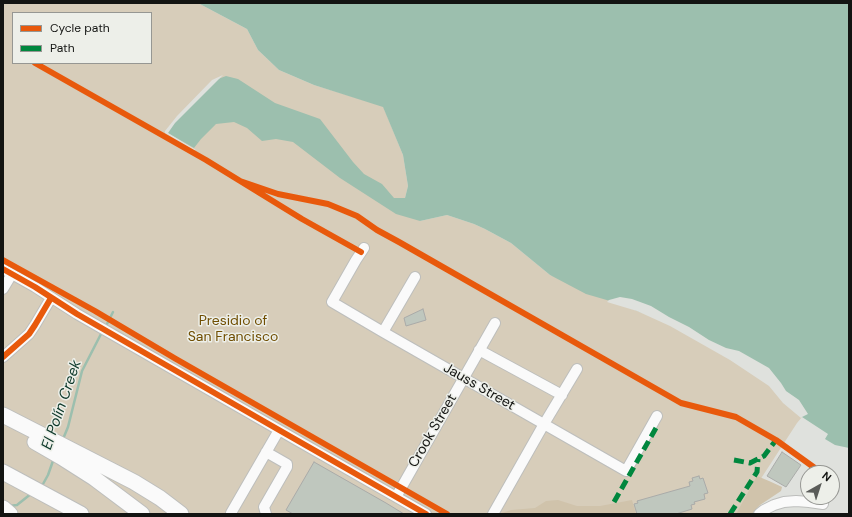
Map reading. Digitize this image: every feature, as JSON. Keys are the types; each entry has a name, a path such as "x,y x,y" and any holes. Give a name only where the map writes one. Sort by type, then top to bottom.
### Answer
{"highway":[{"path":"3,415 61,457 94,478 142,514"},
{"path":"3,424 134,482 160,498 181,514"},
{"path":"3,472 81,514"},
{"path":"3,508 10,514"}],"street":[{"name":"Jauss Street","path":"364,248 332,302 626,472 657,416"},
{"path":"3,269 89,321 426,514"},
{"path":"3,290 12,274"},
{"path":"383,332 414,276"},
{"path":"3,357 32,330 51,298"},
{"name":"Crook Street","path":"396,497 495,323"},
{"path":"479,350 562,395"},
{"path":"493,514 577,369"},
{"path":"231,514 279,430"},
{"path":"266,452 286,464 287,467 264,507 266,514"},
{"path":"759,514 774,505 784,502 800,501"}],"green space":[{"name":"Presidio of San Francisco","path":"3,3 198,3 247,29 258,50 279,70 314,85 383,106 403,155 408,186 405,198 420,221 447,215 474,224 511,243 550,275 671,324 771,384 802,417 738,514 3,514"}],"shaded area":[{"path":"198,3 849,3 849,448 835,445 825,439 828,434 802,417 771,384 671,324 617,303 586,294 550,275 511,243 485,229 447,215 420,221 396,214 340,178 293,142 276,139 262,141 247,128 234,122 216,124 194,148 166,132 213,81 226,76 238,79 275,103 320,119 364,174 382,184 394,198 405,198 408,186 403,155 383,107 314,85 279,70 258,50 247,29"},
{"path":"757,476 782,487 781,491 760,505 752,514 736,514"},
{"path":"558,500 577,506 600,506 632,500 636,514 499,514 511,510 535,508 546,501"}],"pier":[{"path":"223,75 175,123 168,133 196,150 193,150 165,133 177,116 212,80"},
{"path":"620,297 632,299 651,306 709,340 726,348 739,351 769,368 786,391 799,400 808,414 801,418 783,403 769,386 730,360 670,326 637,311 607,302"}],"building":[{"path":"423,309 426,320 406,326 404,318"},
{"path":"782,452 801,465 786,487 767,476"},
{"path":"314,462 404,514 293,514 286,510"},
{"path":"699,476 700,479 703,478 708,493 704,494 705,499 694,502 695,504 691,505 692,509 676,514 637,514 634,504 638,503 637,501 690,486 689,482 693,481 692,478"}],"waterway":[{"name":"El Polín Creek","path":"105,328 113,312"},
{"name":"El Polín Creek","path":"63,439 68,427 82,371 102,332"},
{"name":"El Polín Creek","path":"40,486 43,484 48,475 54,458"},
{"name":"El Polín Creek","path":"9,506 17,505 32,493"}],"marked path":[{"path":"614,502 656,428"},
{"path":"734,460 750,463 764,456 776,440"},
{"path":"730,514 757,472 758,459"}],"cycle path":[{"path":"37,64 206,160 302,219 361,252"},
{"path":"240,181 278,194 328,204 357,216 377,230 681,403 736,417 776,440 811,465"},
{"path":"3,260 95,311 447,514"},
{"path":"3,269 35,287 77,314 426,514"},
{"path":"3,357 29,334 51,298"}]}
